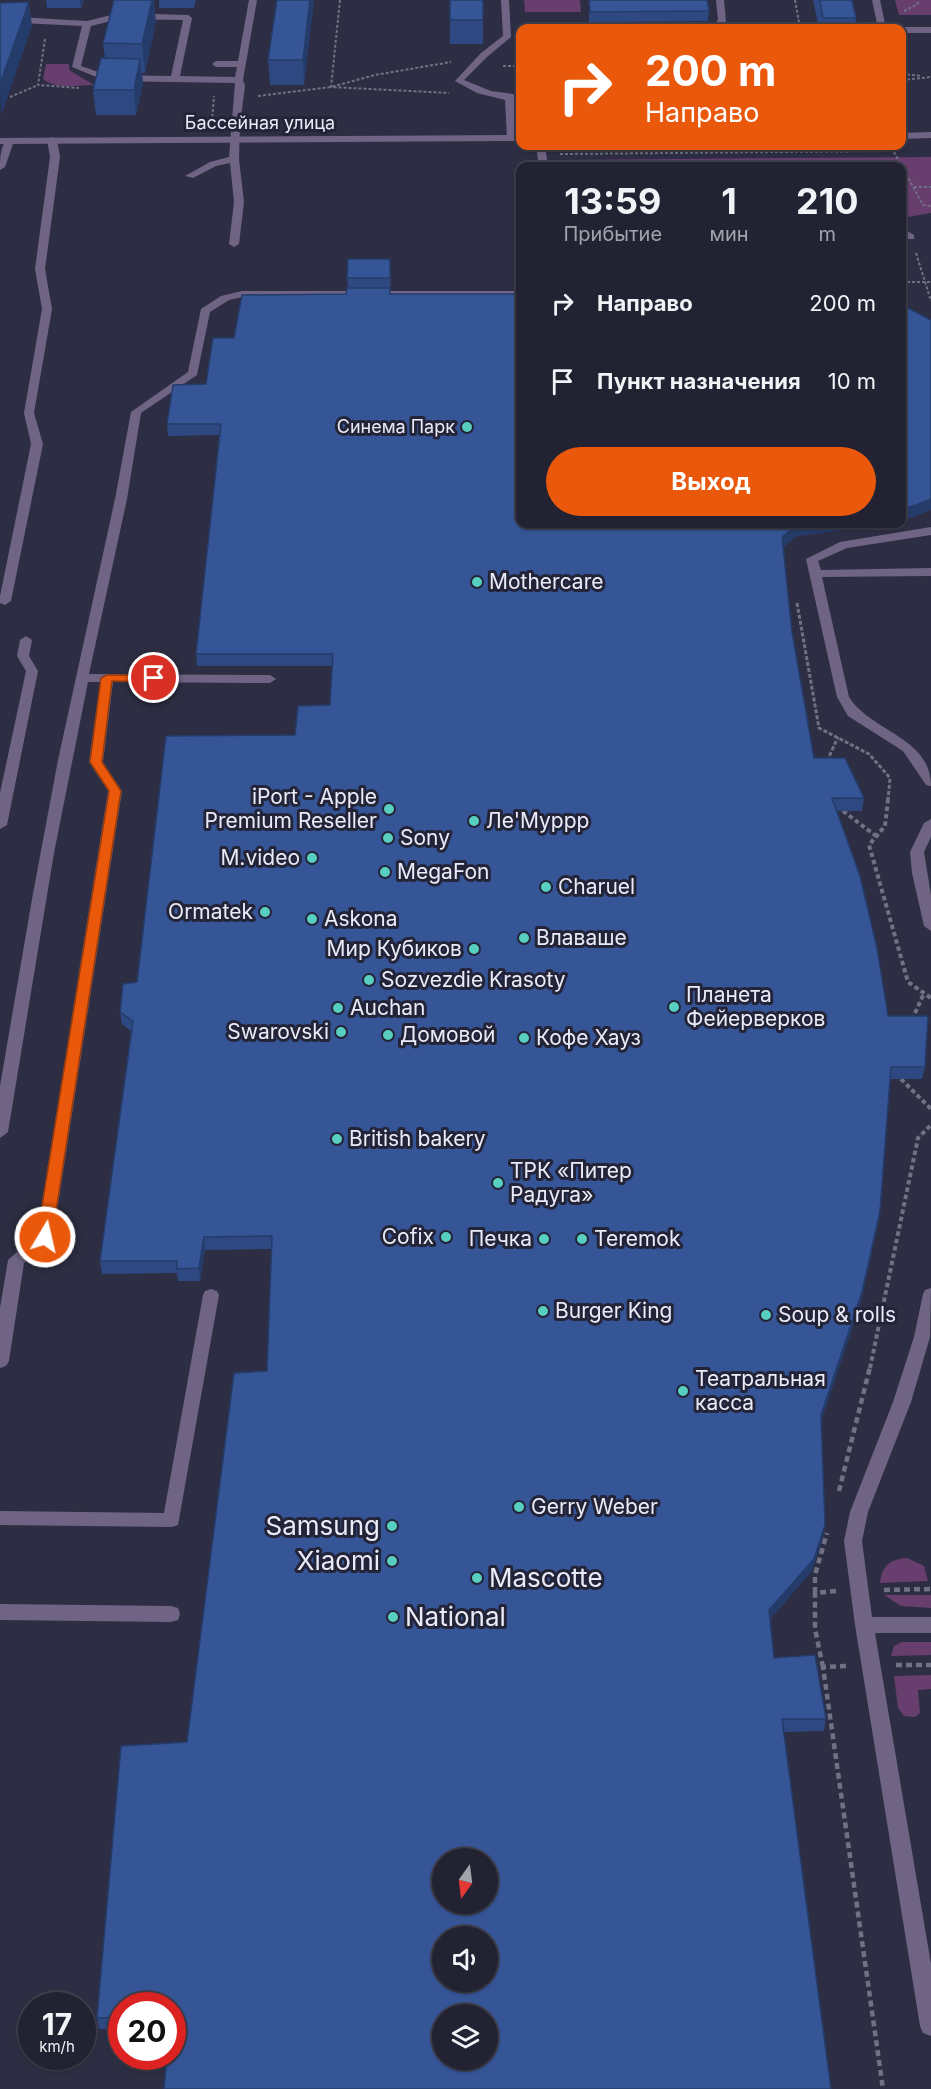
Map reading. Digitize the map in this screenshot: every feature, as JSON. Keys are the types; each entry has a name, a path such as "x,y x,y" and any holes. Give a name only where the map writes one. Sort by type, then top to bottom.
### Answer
{"street":[{"path":"234,244 239,202 234,159 241,72 253,0"},
{"path":"505,0 507,37"},
{"path":"718,24 722,21 720,0"},
{"path":"876,0 881,24"},
{"path":"0,19 87,24 120,12 188,18 175,79"},
{"path":"87,24 76,67 106,78 175,79 241,72"},
{"path":"906,30 931,30"},
{"path":"516,37 507,37 459,81 508,98 516,98"},
{"path":"213,68 241,72"},
{"path":"508,98 516,138"},
{"path":"906,136 931,135"},
{"name":"Бассейная улица","path":"4,141 516,138"},
{"path":"5,601 37,444 29,413 47,309 40,269 55,157 52,140"},
{"path":"0,167 4,141"},
{"path":"190,176 213,165 234,159"},
{"path":"906,234 911,237"},
{"path":"0,1132 64,761 93,636 129,460 136,412 193,373 205,311 213,304 242,294 516,294"},
{"path":"931,531 826,550 812,559 843,697 853,712 908,748 931,782"},
{"path":"816,574 931,572"},
{"path":"0,821 32,671 23,656 26,640"},
{"path":"82,678 270,679"},
{"path":"0,1361 16,1260 45,1237 104,862 115,791 96,762 96,749 107,678"},
{"path":"931,823 917,852 919,873 931,926"},
{"path":"931,1294 922,1337 902,1402 859,1512 855,1531 855,1567 931,2026"},
{"path":"0,1518 172,1520 211,1295"},
{"path":"0,1612 171,1614"},
{"path":"864,1625 931,1625"}],"path":[{"path":"331,87 340,0"},
{"path":"795,0 799,24"},
{"path":"239,98 331,87 375,75 451,62 474,65"},
{"path":"906,74 929,77"},
{"path":"906,80 929,77"},
{"path":"10,97 38,86"},
{"path":"331,87 441,94 476,88"},
{"path":"893,151 899,162"},
{"path":"906,173 923,205 931,207"},
{"path":"914,187 931,187"},
{"path":"911,237 931,301"},
{"path":"906,282 931,282"},
{"path":"819,591 795,590 819,728 869,754 890,778 885,826 869,845 908,981 931,998"},
{"path":"823,771 838,737"},
{"path":"843,811 876,836"},
{"path":"908,1029 924,993"},
{"path":"901,1079 931,1109"},
{"path":"837,1501 878,1335 918,1138 931,1125"},
{"path":"830,1522 815,1575 814,1629 823,1667 883,2089"},
{"path":"877,1590 931,1589"},
{"path":"815,1593 837,1592"},
{"path":"889,1666 931,1665"},
{"path":"823,1667 847,1666"}],"shaded area":[{"path":"524,0 580,0 581,12 525,12"},
{"path":"895,0 931,0 931,15 899,15"},
{"path":"46,64 69,64 69,70 94,85 54,85 43,79"},
{"path":"931,157 931,213 906,217 906,162 558,162 558,160"},
{"path":"907,1558 924,1566 928,1581 880,1583 888,1564"},
{"path":"884,1595 931,1595 931,1608 901,1606"},
{"path":"902,1642 931,1642 931,1655 891,1656 894,1646"},
{"path":"931,1675 931,1689 918,1690 920,1713 915,1717 904,1716 898,1708 894,1676"}],"building":[{"path":"114,0 152,0 142,44 103,43"},
{"path":"277,0 310,0 303,60 268,60"},
{"path":"450,0 483,0 483,20 450,20"},
{"path":"589,0 707,0 709,11 590,12"},
{"path":"820,0 852,0 856,18 823,18"},
{"path":"29,2 0,84 0,3"},
{"path":"101,58 140,59 134,90 93,90"},
{"path":"348,259 390,259 390,278 347,278"},
{"name":"ТРК «Питер Радуга»","path":"347,288 390,288 390,294 516,294 516,528 793,528 782,537 792,632 814,758 845,758 864,798 832,798 860,876 877,948 888,1016 928,1016 925,1067 891,1067 880,1211 862,1292 821,1415 825,1525 814,1559 769,1610 774,1658 815,1655 826,1719 782,1719 831,2089 164,2089 166,2070 186,2070 186,1992 108,1992 108,2018 97,2018 121,1746 187,1742 234,1373 267,1371 272,1236 204,1237 199,1268 177,1269 177,1261 100,1261 133,1021 120,1012 123,984 137,982 166,736 295,735 298,706 330,705 333,654 196,654 221,424 167,424 173,385 206,384 213,338 234,338 242,295 346,294"},
{"path":"906,307 931,320 931,499 906,508"}],"place":[{"name":"Синема Парк","path":"467,427"},
{"name":"Mothercare","path":"477,582"},
{"name":"iPort - Apple Premium Reseller","path":"389,809"},
{"name":"Ле'Муррр","path":"474,821"},
{"name":"Sony","path":"388,838"},
{"name":"M.video","path":"312,858"},
{"name":"MegaFon","path":"385,872"},
{"name":"Charuel","path":"546,887"},
{"name":"Ormatek","path":"265,912"},
{"name":"Askona","path":"312,919"},
{"name":"Влаваше","path":"524,938"},
{"name":"Мир Кубиков","path":"474,949"},
{"name":"Sozvezdie Krasoty","path":"369,980"},
{"name":"Планета Фейерверков","path":"674,1007"},
{"name":"Auchan","path":"338,1008"},
{"name":"Swarovski","path":"341,1032"},
{"name":"Домовой","path":"388,1035"},
{"name":"Кофе Хауз","path":"524,1038"},
{"name":"British bakery","path":"337,1139"},
{"name":"ТРК «Питер Радуга»","path":"498,1183"},
{"name":"Cofix","path":"446,1237"},
{"name":"Печка","path":"544,1239"},
{"name":"Teremok","path":"582,1239"},
{"name":"Burger King","path":"543,1311"},
{"name":"Soup & rolls","path":"766,1315"},
{"name":"Театральная касса","path":"683,1391"},
{"name":"Gerry Weber","path":"519,1507"},
{"name":"Samsung","path":"392,1526"},
{"name":"Xiaomi","path":"392,1561"},
{"name":"Mascotte","path":"477,1578"},
{"name":"National","path":"393,1617"}],"route":[{"path":"45,1237 115,791 96,762 107,678 154,678"}]}
